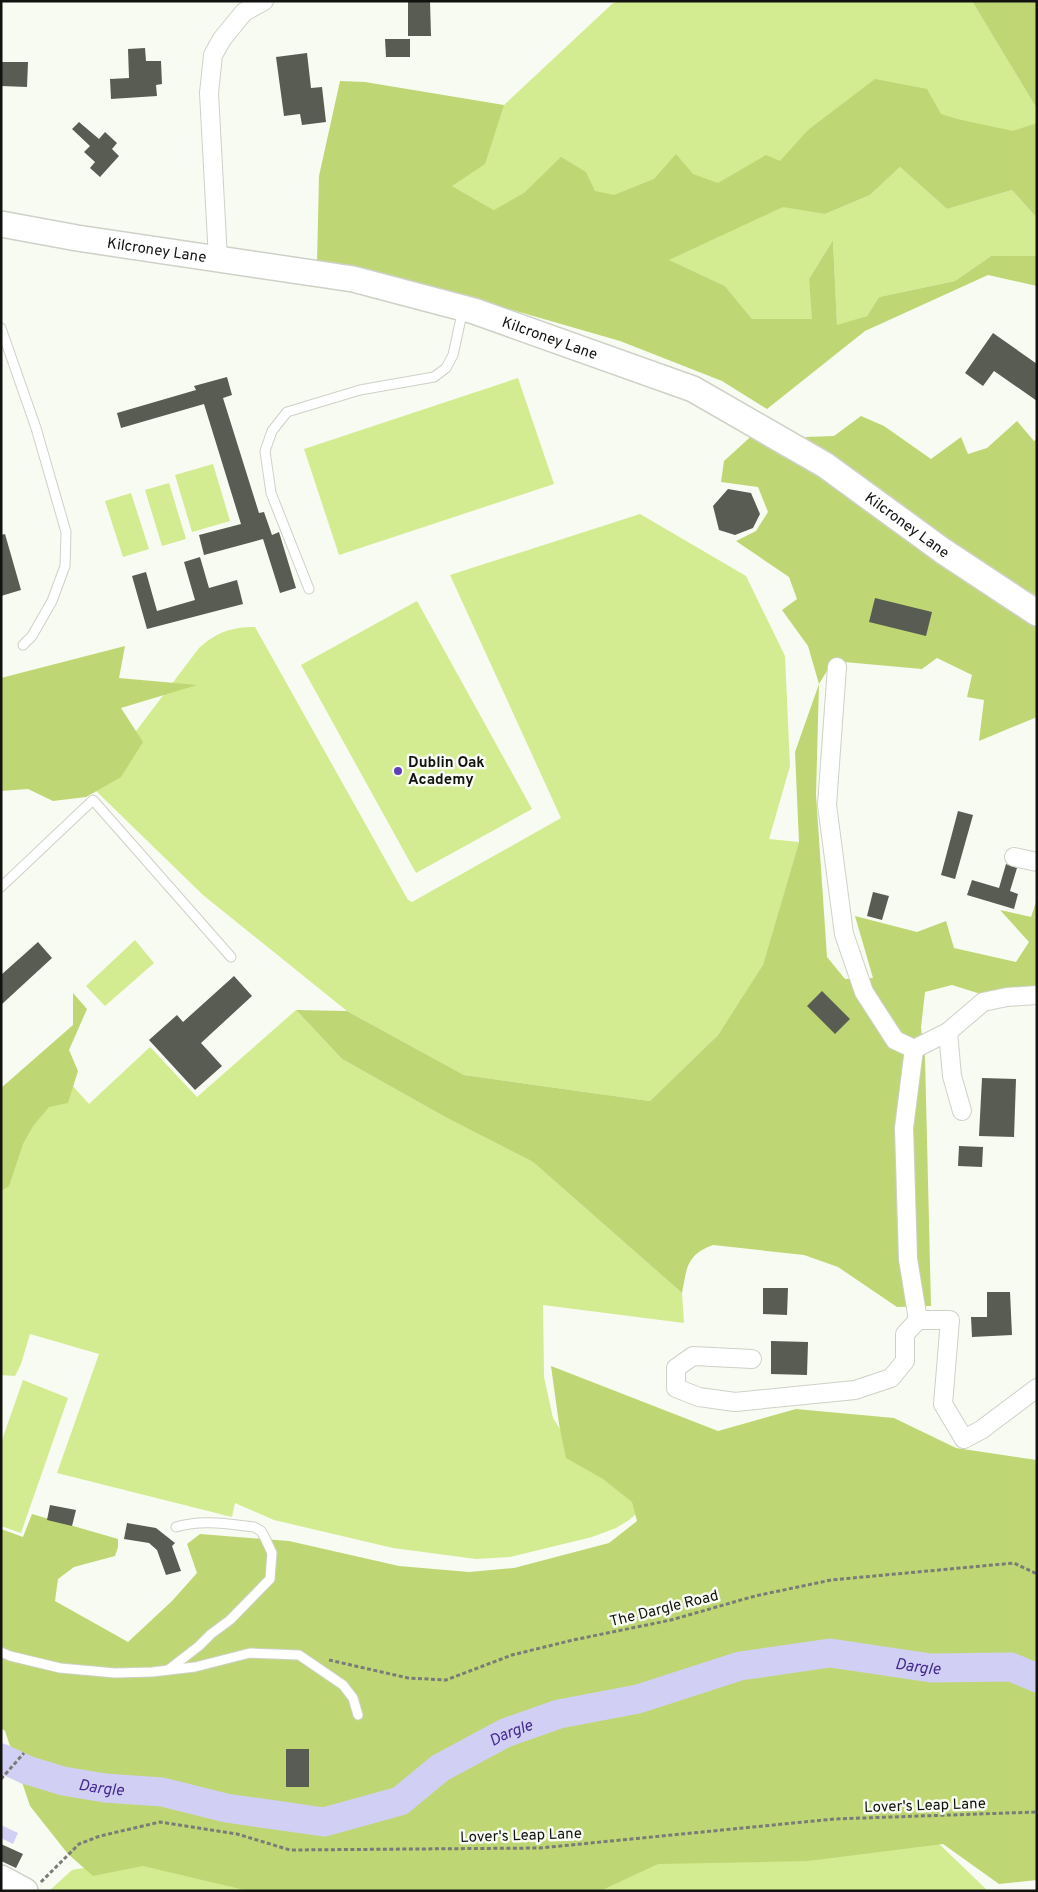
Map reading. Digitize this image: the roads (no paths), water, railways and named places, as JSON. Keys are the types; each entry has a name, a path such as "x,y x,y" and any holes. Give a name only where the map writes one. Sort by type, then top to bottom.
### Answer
{"street":[{"path":"218,259 209,93 213,55 222,39 244,12 264,1"},
{"name":"Kilcroney Lane","path":"1,224 76,238 352,279 463,308 693,389 825,465 943,551 1037,613"},
{"path":"837,667 827,805 844,934 864,992 895,1040 914,1049"},
{"path":"1014,857 1037,862"},
{"path":"914,1049 948,1032 983,1002 1007,997 1037,995"},
{"path":"948,1032 952,1076 962,1111"},
{"path":"914,1049 904,1128 908,1259 918,1320"},
{"path":"752,1359 693,1356 676,1368 676,1388 699,1397 736,1402 854,1390 891,1378 905,1361 905,1334 918,1320 950,1320 943,1404 964,1438 981,1430 1037,1388"},
{"path":"1,1878 31,1888"}],"lane":[{"path":"309,589 271,493 265,451 272,431 287,412 360,390 434,377 446,368 453,355 463,308"},
{"path":"1,328 36,428 66,532 65,566 52,601 32,636 23,646"},
{"path":"1,887 93,800 231,957"},
{"path":"168,1670 199,1646 210,1634 230,1620 261,1590 270,1579 272,1567 272,1553 269,1546 260,1531 254,1527 204,1522 176,1527"},
{"path":"1,1652 10,1656 60,1668 115,1673 194,1668 250,1653 299,1655 331,1675 343,1685 353,1698 358,1715"}],"water":[{"path":"1,1825 18,1833 13,1844 1,1838"}],"waterway":[{"name":"Dargle","path":"1,1758 27,1770 63,1781 105,1788 162,1792 226,1808 324,1822 400,1801 440,1768 505,1733 559,1714 638,1699 740,1666 830,1653 931,1668 1011,1667 1037,1678"}],"place":[{"name":"Dublin Oak Academy","path":"398,771"}]}
